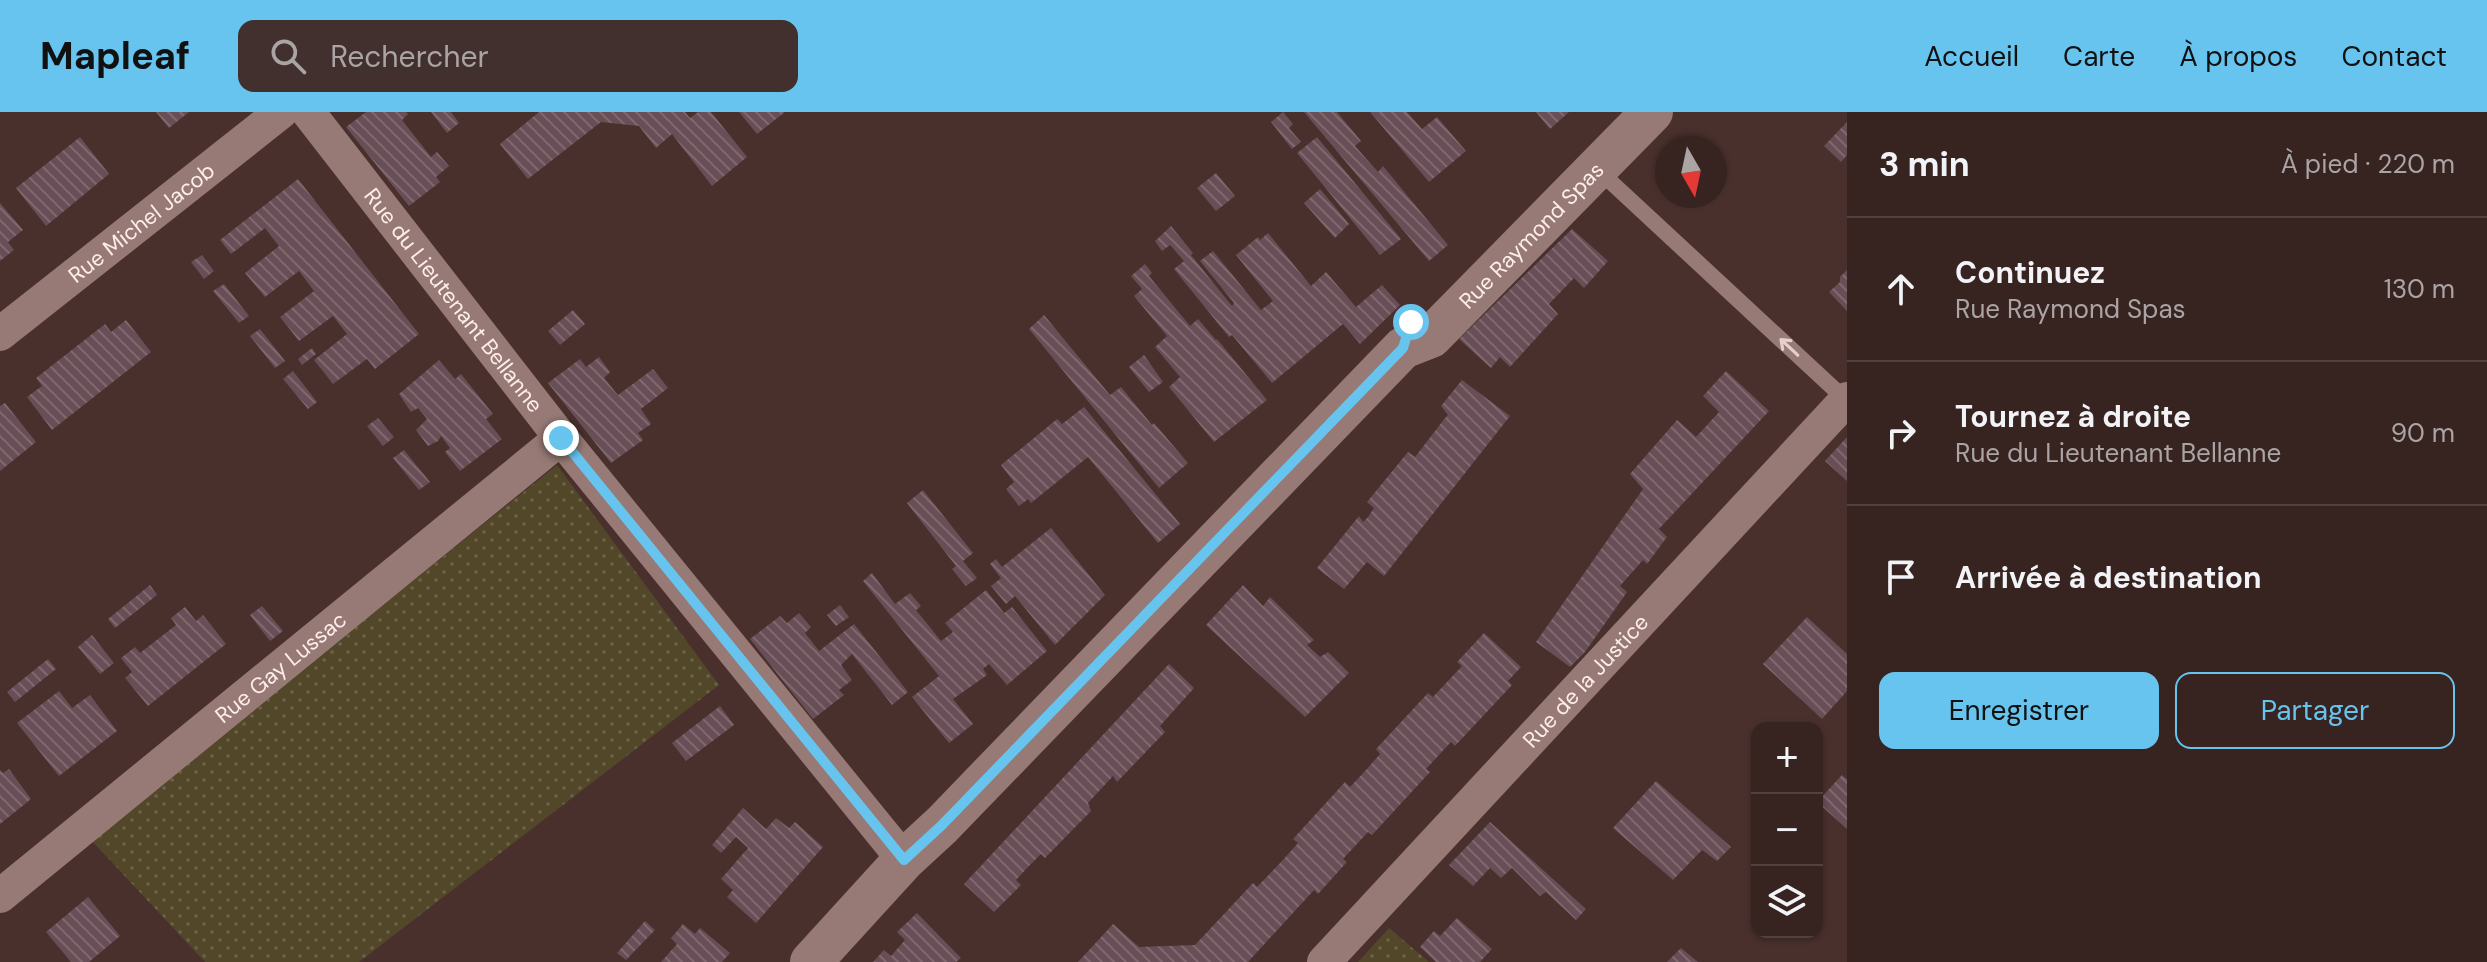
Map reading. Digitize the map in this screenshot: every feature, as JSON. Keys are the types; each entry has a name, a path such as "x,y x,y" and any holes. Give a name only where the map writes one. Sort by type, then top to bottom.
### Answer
{"street":[{"name":"Rue Michel Jacob","path":"0,334 281,112"},
{"name":"Rue du Lieutenant Bellanne","path":"308,112 561,438 904,860"},
{"name":"Rue Raymond Spas","path":"1587,160 1616,112"},
{"name":"Rue Raymond Spas","path":"811,962 904,860 942,825 1403,348 1411,322 1587,160 1652,112"},
{"name":"Rue de la Justice","path":"1324,962 1846,400"},
{"name":"Rue Gay Lussac","path":"0,896 561,438"}],"lane":[{"path":"1587,160 1846,400"}],"shaded area":[{"path":"557,465 719,685 359,962 205,962 91,840"},
{"path":"1389,928 1429,962 1358,962"}],"building":[{"path":"156,112 189,112 169,128"},
{"path":"366,112 406,112 408,114 402,120 431,157 437,152 449,166 436,177 440,182 409,206 346,127"},
{"path":"431,112 451,112 459,123 447,133"},
{"path":"539,112 685,112 690,118 698,112 711,112 747,157 712,186 672,134 656,148 639,126 601,122 528,179 500,144"},
{"path":"739,112 785,112 757,134"},
{"path":"1283,112 1293,124 1289,128 1301,142 1292,149 1271,122"},
{"path":"1304,112 1337,112 1361,141 1355,146 1378,172 1383,166 1448,245 1429,261"},
{"path":"1370,112 1407,112 1422,129 1437,117 1466,151 1429,182"},
{"path":"1536,112 1569,112 1550,129"},
{"path":"1847,122 1847,155 1841,162 1824,146"},
{"path":"80,137 109,174 46,226 16,188"},
{"path":"1317,137 1401,239 1380,255 1297,153"},
{"path":"1216,173 1235,196 1216,211 1197,188"},
{"path":"298,179 419,334 375,369 367,359 333,384 314,360 347,334 333,316 299,341 280,317 314,291 299,271 265,297 245,273 279,246 265,228 231,254 220,240"},
{"path":"1320,189 1349,224 1335,238 1304,203"},
{"path":"0,203 23,230 8,242 14,250 0,261"},
{"path":"1171,226 1232,306 1234,303 1200,261 1213,251 1261,310 1273,301 1236,255 1268,233 1311,286 1326,272 1356,307 1382,285 1400,305 1360,344 1343,324 1272,383 1232,335 1229,337 1174,269 1184,261 1170,245 1162,251 1155,241"},
{"path":"1572,229 1608,261 1584,288 1574,278 1549,304 1558,314 1510,367 1500,357 1491,368 1459,339"},
{"path":"202,255 214,271 204,279 191,262"},
{"path":"1145,264 1152,273 1149,276 1190,326 1198,319 1267,400 1214,442 1169,387 1180,377 1155,347 1167,336 1134,296 1142,289 1131,276"},
{"path":"1847,270 1847,311 1829,292"},
{"path":"224,284 249,316 239,323 213,291"},
{"path":"573,310 585,324 560,345 548,331"},
{"path":"1044,315 1110,395 1121,387 1188,463 1159,488 1029,329"},
{"path":"126,320 151,352 52,430 27,397 42,386 36,378 105,324 111,332"},
{"path":"260,329 285,361 275,368 250,336"},
{"path":"312,348 316,354 302,365 298,359"},
{"path":"1144,355 1163,382 1149,392 1129,367"},
{"path":"599,357 610,372 604,378 618,395 653,369 668,388 641,409 651,424 638,433 643,440 611,463 548,383 580,359 586,367"},
{"path":"439,360 455,379 461,374 493,414 486,419 502,439 460,471 445,452 450,448 441,436 428,446 416,430 427,419 418,408 411,412 399,394"},
{"path":"293,371 317,402 308,409 283,379"},
{"path":"1726,371 1769,411 1659,529 1667,537 1647,564 1643,560 1620,586 1627,592 1585,652 1570,667 1536,642 1643,489 1630,474 1677,420 1696,437 1719,412 1703,396"},
{"path":"1462,380 1510,416 1384,576 1367,562 1344,589 1317,568 1359,516 1363,522 1368,517 1374,508 1367,502 1408,452 1415,457 1448,415 1441,406"},
{"path":"5,403 36,442 0,471 0,406"},
{"path":"1084,407 1180,524 1158,543 1088,457 1031,503 1028,499 1019,506 1006,489 1014,482 1001,465 1057,419 1062,424"},
{"path":"378,418 394,437 383,446 367,426"},
{"path":"1847,437 1847,481 1825,461"},
{"path":"404,450 430,482 419,490 393,458"},
{"path":"923,490 973,553 963,561 977,578 966,586 952,569 956,566 907,503"},
{"path":"1051,528 1105,595 1055,645 1015,596 1006,604 991,586 1001,578 990,564 996,559 1002,567"},
{"path":"872,573 895,604 910,593 921,606 916,610 941,641 953,632 945,623 986,590 1004,613 1012,607 1047,651 1007,685 989,664 983,669 987,675 953,699 973,724 949,743 912,697 939,676 863,581"},
{"path":"150,585 157,595 115,628 108,619"},
{"path":"1243,585 1263,606 1270,597 1314,640 1307,645 1320,657 1328,652 1349,673 1305,717 1206,625"},
{"path":"840,605 849,617 836,626 827,615"},
{"path":"262,606 283,631 270,641 250,615"},
{"path":"185,607 196,621 203,615 226,644 148,706 125,678 132,672 121,658 135,647 140,653 176,625 171,618"},
{"path":"799,613 811,627 805,633 819,651 854,624 908,692 892,705 852,654 841,665 852,680 839,690 844,695 813,719 750,639 780,616 787,623"},
{"path":"1807,617 1847,654 1847,691 1822,719 1763,664"},
{"path":"1484,633 1521,667 1508,681 1512,685 1455,746 1451,742 1426,769 1430,772 1372,835 1368,832 1343,859 1347,862 1318,894 1314,890 1248,962 1078,962 1113,924 1139,947 1195,945 1253,883 1257,887 1282,861 1298,843 1293,839 1345,782 1350,787 1366,770 1380,754 1376,749 1428,693 1433,697 1462,666 1457,662"},
{"path":"92,635 114,663 100,674 78,647"},
{"path":"48,659 56,669 15,702 7,692"},
{"path":"1169,664 1194,688 1160,726 1165,732 1117,782 1113,776 1088,803 1091,811 1045,858 1041,854 1027,868 1016,880 1021,885 994,912 964,884"},
{"path":"59,691 72,708 90,695 117,731 59,776 17,723"},
{"path":"720,706 734,725 686,761 672,743"},
{"path":"9,769 31,799 0,824 0,770 3,773"},
{"path":"1842,775 1847,779 1847,829 1823,807 1823,796"},
{"path":"1656,781 1731,847 1717,861 1702,850 1673,880 1613,828"},
{"path":"743,808 766,829 776,818 789,828 795,822 823,847 756,923 727,897 733,890 721,879 748,848 736,837 721,853 712,845"},
{"path":"1490,822 1586,909 1576,920 1546,892 1540,896 1512,868 1501,878 1490,868 1473,886 1449,865"},
{"path":"88,897 120,936 89,962 71,962 46,932"},
{"path":"917,913 961,958 956,962 873,962 884,950 891,956 905,940 897,932"},
{"path":"1457,918 1492,949 1480,962 1436,962 1420,947 1434,931 1440,936"},
{"path":"645,921 655,930 626,960 617,953"},
{"path":"683,924 695,934 700,928 730,953 722,962 661,962 677,944 671,938"},
{"path":"1681,948 1698,962 1667,962"}],"route":[{"path":"561,438 904,860 942,825 1403,348 1411,322"}]}
